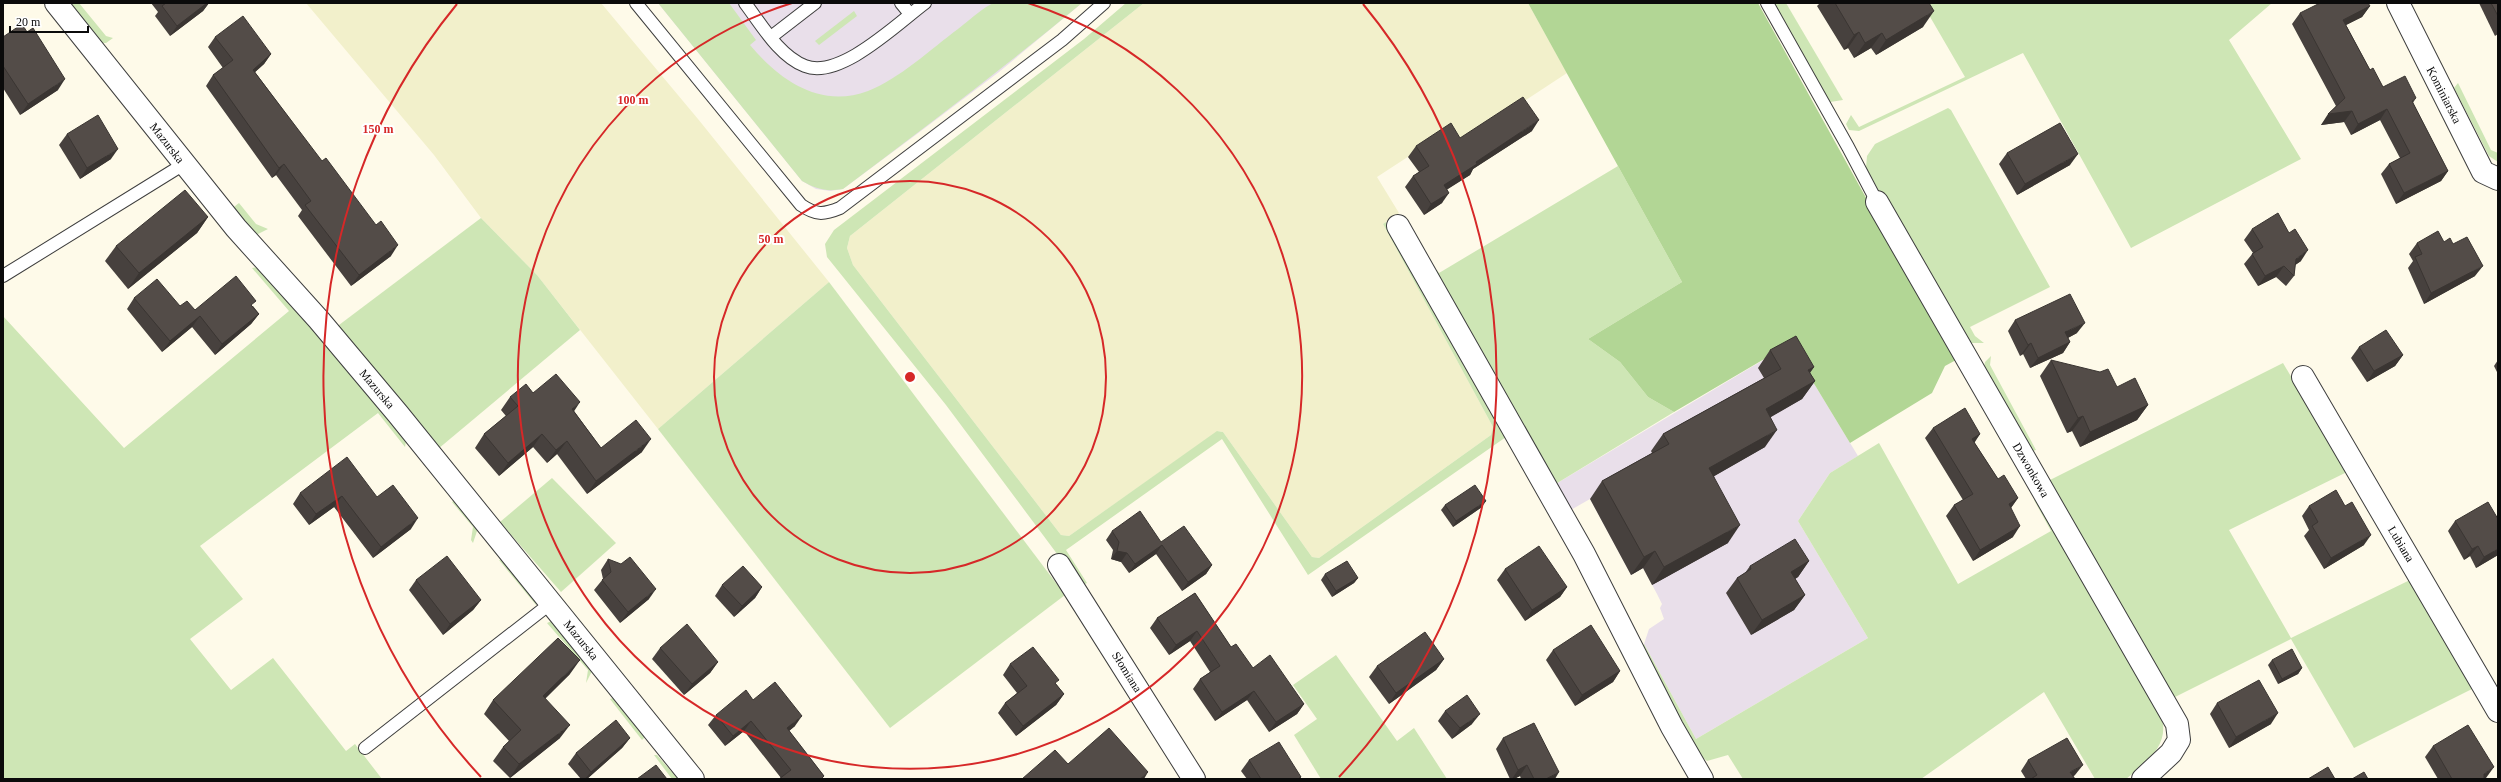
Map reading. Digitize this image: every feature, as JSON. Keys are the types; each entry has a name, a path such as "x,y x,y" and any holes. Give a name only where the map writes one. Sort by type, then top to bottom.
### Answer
{"street":[{"name":"Mazurska","path":"56,3 184,164 398,414 693,779"},
{"name":"Kominiarska","path":"2398,3 2483,172 2498,179"},
{"name":"Dzwonkowa","path":"1877,202 2167,704 2177,724 2179,740 2171,754 2143,779"},
{"path":"1398,226 1584,554 1672,727 1702,779"},
{"name":"Lubiana","path":"2303,376 2498,711"},
{"name":"Słomiana","path":"1059,565 1194,779"}],"lane":[{"path":"636,3 801,205 811,212 823,215 840,208 1062,40 1104,3"},
{"path":"745,3 783,50 806,66 825,68 850,59 925,3"},
{"path":"771,37 815,3"},
{"path":"901,3 910,14"},
{"path":"1767,3 1848,147 1877,202"},
{"path":"3,276 184,164"},
{"path":"365,748 551,603"}],"shaded area":[{"path":"306,3 601,3 698,119 829,282 658,429 537,275 481,218 434,155"},
{"path":"658,3 1082,3 999,72 917,134 843,189 830,191 816,189 802,181"},
{"path":"1144,3 1528,3 1567,73 1459,144 1443,134 1377,177 1399,213 1383,224 1493,427 1491,435 1319,558 1312,557 1223,432 1218,431 1069,536 1061,535 853,265 847,248 850,236"},
{"path":"1790,344 1858,456 1830,473 1798,521 1868,638 1696,739 1644,644 1649,629 1664,619 1660,608 1662,604 1643,568 1631,575 1590,499 1569,511 1554,485"}],"green space":[{"path":"71,3 79,3 106,36 113,38 106,43 102,43"},
{"path":"658,3 729,3 756,40 750,45 761,58 787,80 817,94 850,96 868,91 891,79 990,4 1082,3 934,120 843,189 826,190 817,188 802,181"},
{"path":"1126,3 1144,3 850,236 847,248 853,265 1061,535 1069,536 1217,431 1223,432 1312,557 1319,558 1491,435 1493,427 1383,224 1386,222 1506,437 1308,575 1222,439 1066,550 1087,583 1081,586 946,405 827,257 825,244 834,230 1084,39"},
{"path":"1528,3 1758,3 1956,360 1945,366 1932,393 1850,443 1790,344 1674,412 1648,397 1620,362 1588,339 1682,282"},
{"path":"1773,3 1786,3 1843,100 1830,102"},
{"path":"1922,3 2272,3 2229,40 2301,159 2131,248 2023,53 1859,131 1849,130 1846,124 1851,115 1859,127 1965,77"},
{"path":"854,11 857,16 819,45 815,41"},
{"path":"2458,83 2491,150 2498,153 2498,162 2489,156 2454,88"},
{"path":"1948,108 1951,110 2050,287 1970,327 1975,336 1984,343 1966,343 1866,168 1867,156 1875,144"},
{"path":"1618,166 1682,282 1588,339 1620,362 1648,397 1674,412 1554,485 1437,279 1437,270 1439,273"},
{"path":"239,203 256,224 268,229 256,235 230,210"},
{"path":"481,218 537,275 580,330 438,449 335,328"},
{"path":"258,267 268,276 406,441 405,447 378,413 200,546 243,599 190,639 231,690 273,658 346,751 355,744 382,779 3,779 3,316 124,448 289,311 252,268"},
{"path":"829,282 1065,595 890,728 658,429"},
{"path":"1991,356 1990,365 2036,450 2029,452 1983,372 1985,362"},
{"path":"2283,363 2347,472 2229,530 2291,638 2410,580 2488,705 2486,712 2472,689 2354,748 2291,639 2173,698 2048,481"},
{"path":"1879,443 1958,584 2051,531 2034,500 2042,502 2161,717 2163,733 2157,749 2146,762 2126,779 2095,779 2044,692 1921,779 1743,779 1728,755 1707,761 1695,751 1640,652 1644,644 1696,739 1868,638 1798,521 1830,473"},
{"path":"552,478 616,543 561,592 500,522"},
{"path":"455,500 478,528 473,543 471,540 473,527 452,502"},
{"path":"499,560 505,561 538,601 536,605"},
{"path":"554,620 594,667 586,683 588,670 547,623"},
{"path":"1336,655 1397,741 1414,728 1447,779 1321,779 1294,735 1317,719 1293,685"},
{"path":"616,697 645,737 642,740 610,699"},
{"path":"654,755 657,755 671,771 684,779 672,779"}],"building":[{"path":"166,3 207,3 177,26 162,6"},
{"path":"1835,3 1929,3 1934,11 1886,40 1882,33 1865,43 1859,32 1854,35"},
{"path":"2320,3 2368,3 2370,6 2343,20 2370,70 2373,68 2383,87 2405,76 2416,98 2412,101 2448,171 2404,193 2389,164 2410,153 2387,109 2358,124 2352,111 2328,114 2345,98 2300,13"},
{"path":"2491,3 2498,3 2498,16"},
{"path":"243,16 271,54 253,70 322,161 326,158 376,225 381,221 398,245 359,275 305,205 311,201 284,164 279,168 213,75 233,60 215,37"},
{"path":"22,24 27,32 33,28 65,79 28,104 3,66 3,37"},
{"path":"1523,97 1539,120 1476,162 1477,164 1444,185 1449,193 1431,204 1413,176 1429,166 1416,146 1451,123 1460,138"},
{"path":"98,115 118,149 87,168 67,134"},
{"path":"2060,123 2078,154 2025,184 2007,153"},
{"path":"185,190 208,217 139,273 116,246"},
{"path":"2278,213 2289,233 2295,229 2308,250 2296,259 2294,276 2284,266 2265,276 2252,254 2263,247 2252,229"},
{"path":"2438,231 2444,242 2450,238 2453,244 2467,237 2483,266 2431,293 2415,257 2422,254 2417,243"},
{"path":"236,276 256,301 251,305 259,314 222,344 200,316 170,341 134,298 157,279 180,306 187,301 195,310"},
{"path":"2070,294 2085,323 2065,332 2070,342 2038,358 2031,343 2028,345 2015,320"},
{"path":"2386,330 2403,355 2374,371 2359,347"},
{"path":"1796,336 1814,367 1808,370 1815,381 1766,409 1777,430 1709,468 1740,525 1664,567 1655,551 1644,557 1602,481 1669,444 1663,434 1781,369 1770,350"},
{"path":"2051,360 2100,372 2108,369 2117,387 2135,378 2148,405 2090,432 2083,416 2078,418"},
{"path":"556,374 580,402 572,409 601,448 636,420 651,439 596,481 567,441 556,450 542,434 508,463 484,434 518,406 510,397 526,384 533,393"},
{"path":"1965,408 1980,434 1972,439 1998,479 2004,475 2018,498 2009,504 2020,526 1980,550 1954,505 1973,494 1933,428"},
{"path":"347,457 377,497 393,485 418,518 381,547 342,496 316,514 300,493"},
{"path":"1475,485 1486,501 1456,521 1445,505"},
{"path":"2336,490 2345,506 2352,502 2371,535 2331,558 2312,526 2318,522 2309,506"},
{"path":"2488,502 2498,519 2498,549 2484,557 2478,546 2472,549 2455,521"},
{"path":"1140,511 1161,542 1184,526 1212,565 1188,582 1162,545 1135,564 1127,553 1117,551 1119,542 1112,531"},
{"path":"1795,539 1809,561 1791,572 1805,595 1762,620 1737,578 1751,569 1750,566"},
{"path":"1539,546 1567,587 1532,610 1505,569"},
{"path":"447,556 481,600 450,624 416,580"},
{"path":"630,557 656,589 628,612 602,580 611,572 608,559 621,564"},
{"path":"1347,561 1358,578 1336,591 1325,574"},
{"path":"743,566 762,587 742,606 722,585"},
{"path":"1195,593 1231,647 1236,644 1253,668 1270,655 1304,704 1276,722 1254,691 1222,712 1200,679 1220,666 1197,631 1176,645 1157,618"},
{"path":"687,624 718,662 692,684 660,648"},
{"path":"1591,625 1620,671 1582,695 1553,650"},
{"path":"1425,632 1444,659 1396,693 1377,666"},
{"path":"558,638 580,660 543,696 570,725 519,764 503,747 521,730 493,700"},
{"path":"1033,647 1059,680 1055,683 1064,694 1023,726 1005,703 1027,686 1010,664"},
{"path":"2292,649 2302,668 2282,679 2272,660"},
{"path":"2259,680 2278,713 2236,737 2217,703"},
{"path":"775,682 802,716 787,728 824,776 821,779 779,779 791,770 751,721 733,736 716,715 746,690 753,700"},
{"path":"1467,695 1480,714 1460,728 1445,711"},
{"path":"616,720 630,738 591,772 576,753"},
{"path":"1534,723 1559,772 1546,779 1534,779 1527,765 1518,770 1503,738"},
{"path":"2468,725 2494,767 2484,774 2484,779 2452,779 2433,746"},
{"path":"1109,728 1148,772 1140,779 1022,779 1055,750 1068,764"},
{"path":"2067,738 2083,765 2070,772 2075,779 2031,779 2037,775 2028,760"},
{"path":"1279,742 1301,777 1298,779 1261,779 1249,760"},
{"path":"656,765 667,779 637,779"},
{"path":"2328,767 2335,779 2308,779"},
{"path":"2364,772 2368,779 2352,779"}]}
